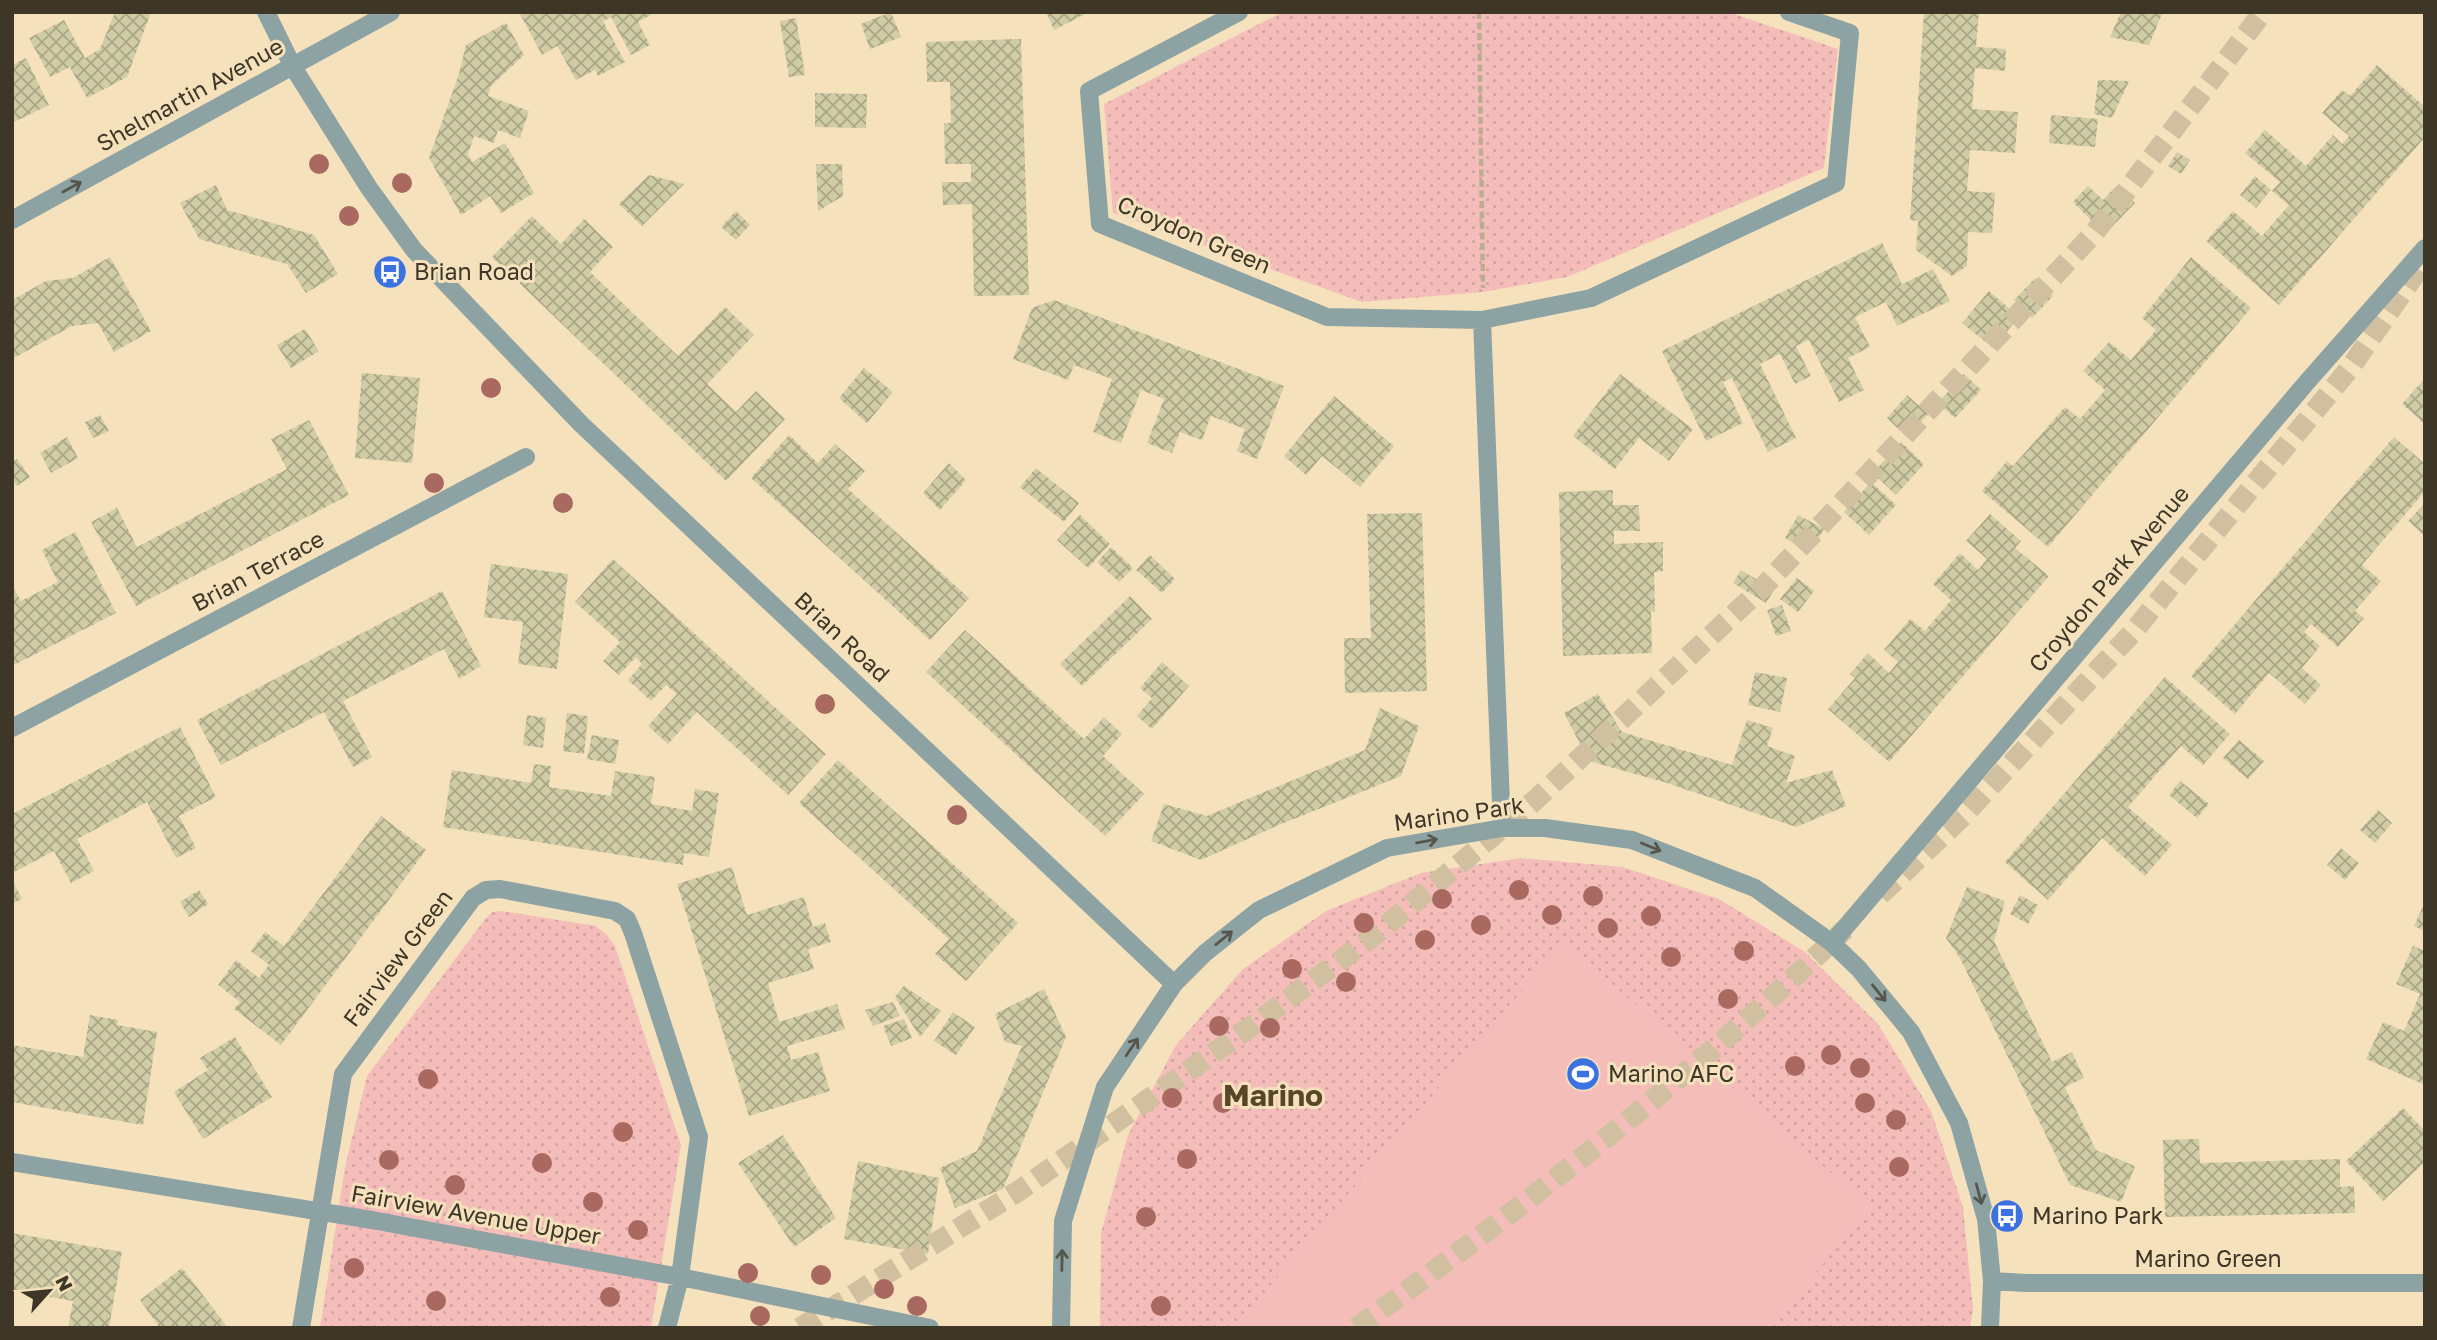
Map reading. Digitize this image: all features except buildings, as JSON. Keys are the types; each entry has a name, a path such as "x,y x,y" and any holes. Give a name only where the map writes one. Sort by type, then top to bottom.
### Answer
{"street":[{"name":"Brian Road","path":"266,12 293,67 369,188 414,250 572,415 1174,984"},
{"name":"Shelmartin Avenue","path":"12,220 391,12"},
{"name":"Croydon Green","path":"1239,12 1089,91 1100,225 1327,317 1482,320 1591,298 1836,183 1850,33 1789,12"},
{"name":"Croydon Park Avenue","path":"1832,943 2307,382 2425,248"},
{"path":"1482,320 1502,828"},
{"name":"Brian Terrace","path":"12,728 526,457"},
{"name":"Marino Park","path":"1061,1328 1063,1220 1105,1087 1174,984 1205,953 1259,910 1387,848 1502,828 1545,828 1632,840 1755,888 1832,943 1859,969 1911,1032 1959,1123 1986,1219 1992,1281 1990,1328"},
{"name":"Fairview Green","path":"301,1328 343,1074 473,898 486,890 500,889 615,911 627,919 699,1137 680,1277 667,1328"},
{"name":"Fairview Avenue Upper","path":"12,1162 319,1211 680,1277 930,1328"},
{"name":"Marino Green","path":"1992,1281 2425,1283"}],"path":[{"path":"1479,12 1482,320"}],"shaded area":[{"path":"1282,12 1728,12 1838,49 1824,168 1567,277 1483,292 1362,302 1113,213 1104,104"},
{"path":"1521,858 1623,867 1719,899 1805,952 1878,1024 1931,1111 1963,1207 1973,1309 1970,1328 1100,1328 1101,1233 1128,1135 1176,1045 1243,969 1326,911 1421,873"},
{"path":"502,911 596,926 615,946 681,1145 651,1328 320,1328 345,1167 367,1076 486,918 492,912"},
{"name":"Marino AFC","path":"1563,942 1871,1207 1769,1328 1234,1328"}],"tunnel":[{"path":"800,1328 1020,1190 1256,1023 1376,934 1532,803 1764,586 2095,232 2263,12"},
{"path":"1880,895 1963,816 2133,632 2350,368 2425,260"},
{"path":"1356,1328 1483,1234 1607,1137 1728,1036 1845,929"}],"place":[{"name":"Brian Road","path":"390,272"},
{"name":"Marino AFC","path":"1583,1074"},
{"name":"Marino Park","path":"2007,1216"}],"district":[{"name":"Marino","path":"1273,1096"}]}
